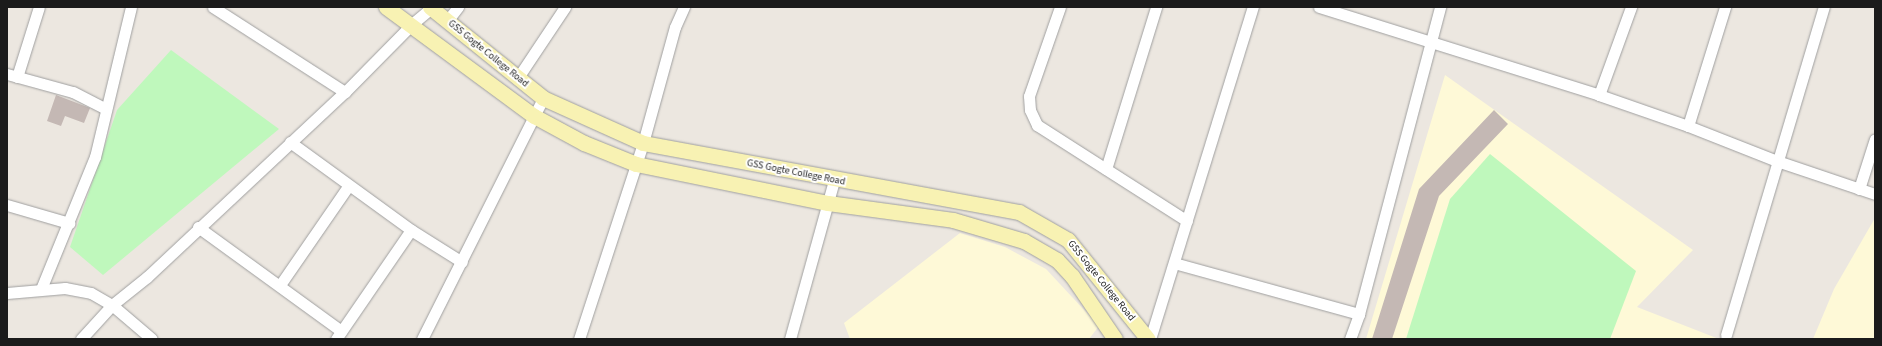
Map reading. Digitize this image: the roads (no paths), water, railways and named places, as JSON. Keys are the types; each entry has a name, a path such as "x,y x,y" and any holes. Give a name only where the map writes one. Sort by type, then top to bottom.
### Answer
{"main road":[{"path":"386,7 412,24 534,116 584,143 636,164 828,204 953,220 1024,241 1056,260 1072,276 1114,339"},
{"name":"GSS Gogte College Road","path":"431,7 517,79 543,98 643,144 834,180 1019,212 1068,240 1149,339"},
{"path":"985,230 990,207"}],"street":[{"path":"39,7 12,75 73,92 106,109"},
{"path":"41,289 70,223 95,157 131,7"},
{"path":"213,7 345,92"},
{"path":"81,339 112,305 147,276 345,92 412,24 431,7"},
{"path":"448,21 458,7"},
{"path":"517,79 565,7"},
{"path":"579,339 643,144 675,27 684,7"},
{"path":"1060,7 1032,84 1030,110 1037,125 1187,221"},
{"path":"1106,169 1156,7"},
{"path":"1149,339 1253,7"},
{"path":"1319,7 1344,11 1430,41 1599,95 1688,126 1777,161 1875,194"},
{"path":"1350,339 1359,314 1440,7"},
{"path":"1599,95 1631,7"},
{"path":"1688,126 1726,7"},
{"path":"1726,335 1824,7"},
{"path":"422,339 543,98"},
{"path":"1860,189 1875,139"},
{"path":"290,142 412,230 462,262"},
{"path":"790,339 834,180"},
{"path":"280,285 349,185"},
{"path":"7,205 70,223"},
{"path":"198,227 280,285 338,335 412,230"},
{"path":"1174,263 1359,314"},
{"path":"7,292 65,288 91,293 112,305 152,339"}]}
